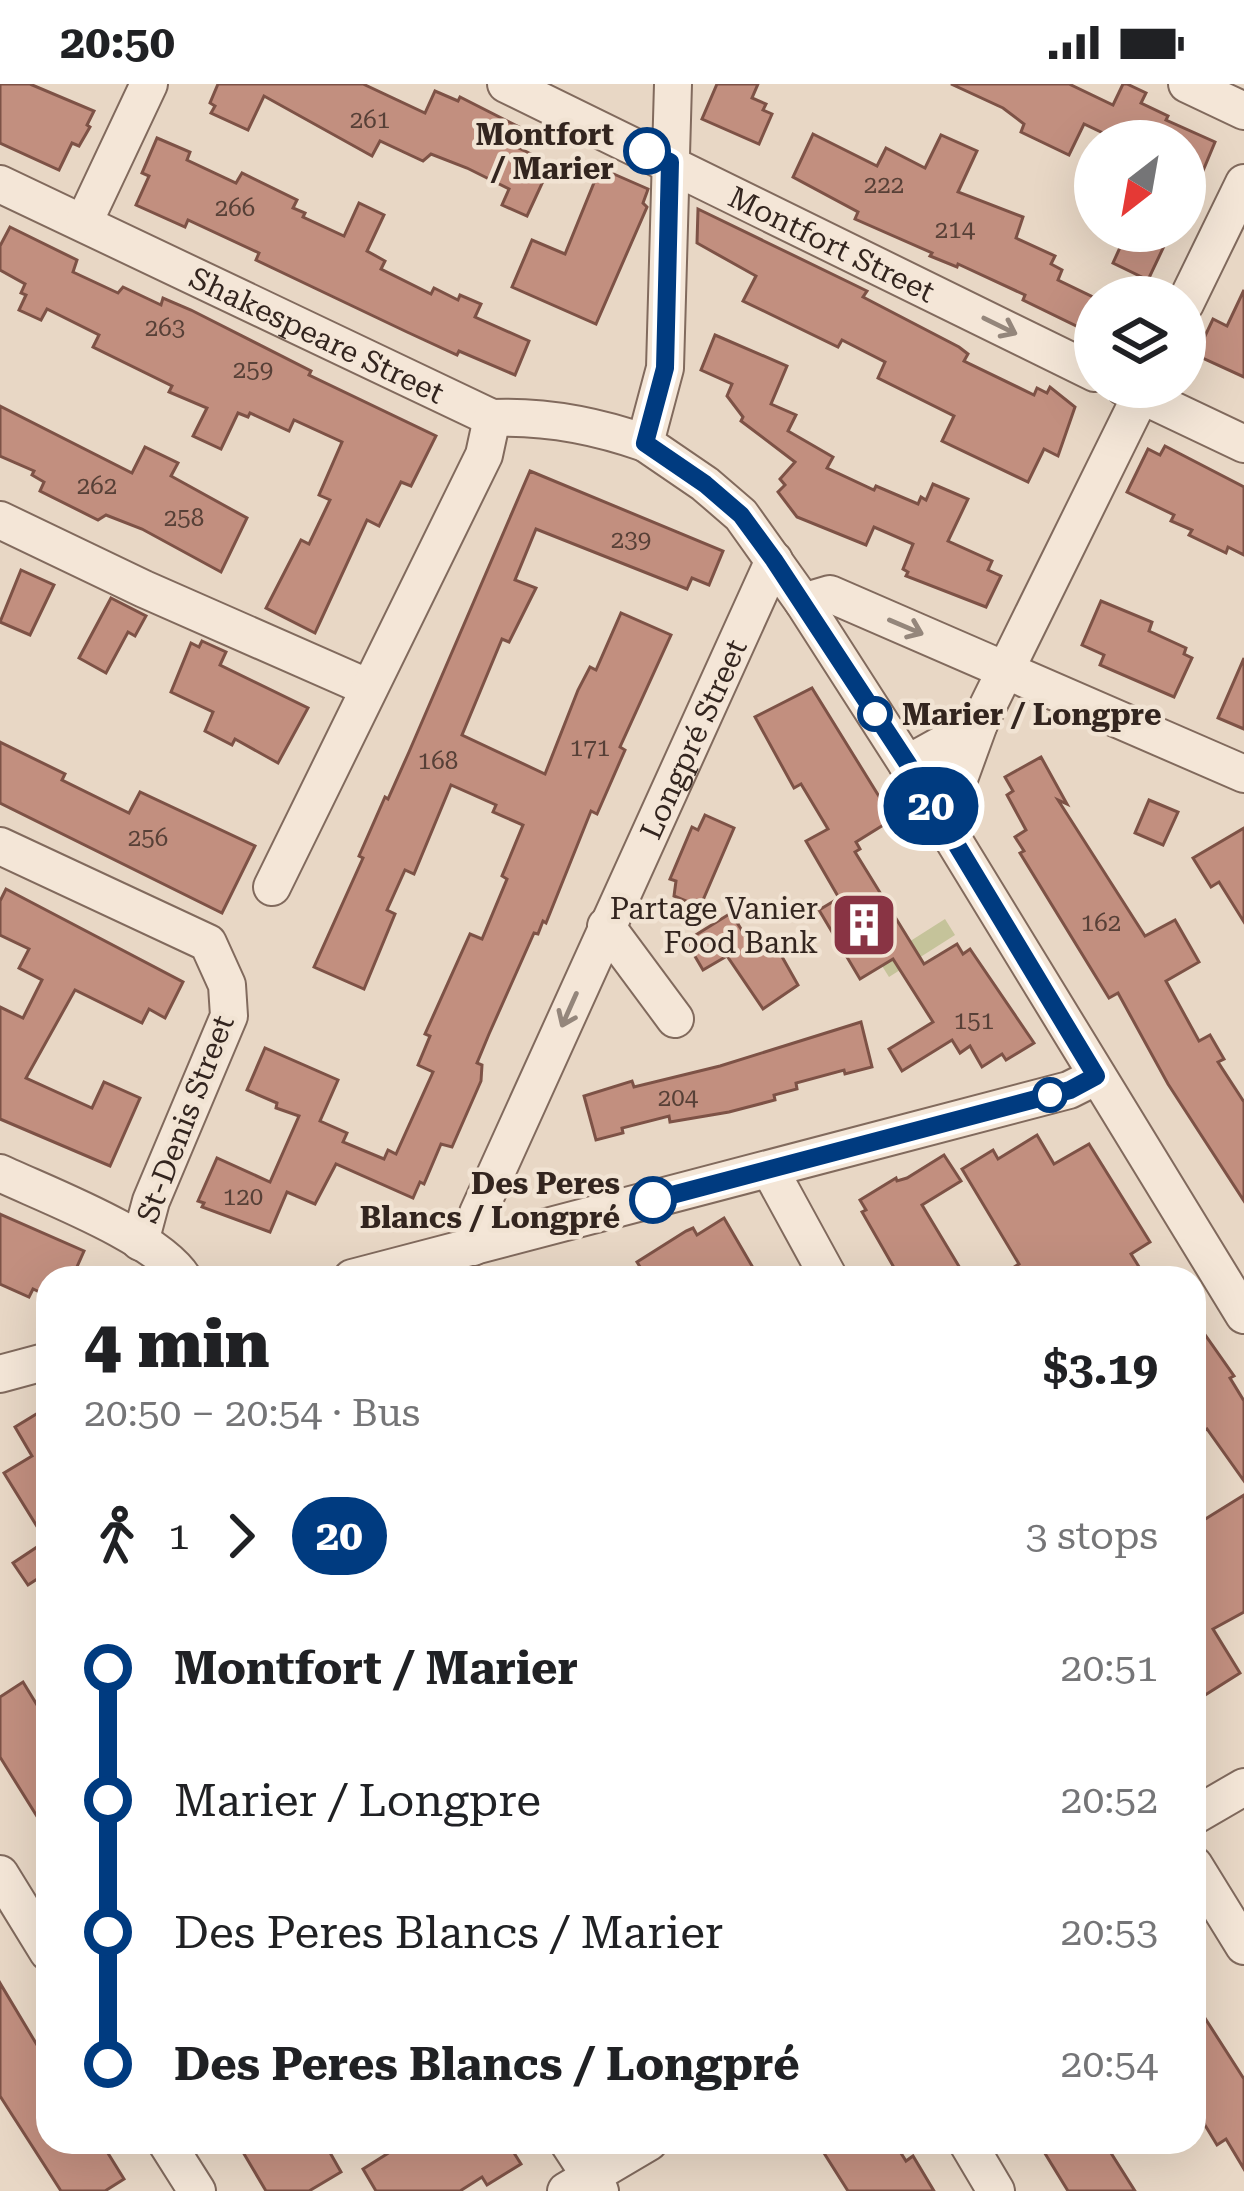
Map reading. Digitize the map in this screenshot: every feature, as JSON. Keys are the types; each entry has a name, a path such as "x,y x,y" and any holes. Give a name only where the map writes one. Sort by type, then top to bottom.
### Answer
{"street":[{"path":"84,222 149,84"},
{"name":"Montfort Street","path":"506,84 1074,363"},
{"path":"645,443 665,368 673,84"},
{"path":"1187,84 1244,111"},
{"path":"1199,276 1244,183"},
{"name":"Shakespeare Street","path":"0,184 492,418 521,416 615,432 645,443 741,515 908,764 1244,1315"},
{"path":"934,811 959,778 979,724 1128,408"},
{"path":"1173,408 1244,443"},
{"path":"272,887 484,455 492,418"},
{"path":"0,520 144,590 369,688"},
{"name":"Longpré Street","path":"473,1247 478,1213 774,560"},
{"path":"803,602 830,594 1244,774"},
{"path":"908,764 979,724"},
{"name":"St-Denis Street","path":"0,846 208,943 227,985 229,1016 151,1202 140,1242"},
{"path":"606,926 675,1019"},
{"path":"439,1266 473,1247 1070,1090 1096,1076"},
{"path":"770,1170 822,1266"},
{"path":"0,1173 140,1242 173,1266"},
{"path":"140,1242 147,1266"},
{"path":"0,1374 36,1364"},
{"path":"1206,1809 1244,1787"},
{"path":"0,1874 36,1932"},
{"path":"1206,1884 1244,1946"},
{"path":"173,2154 196,2191"},
{"path":"573,2154 586,2186 632,2154"},
{"path":"974,2154 996,2191"}],"shaded area":[{"path":"945,919 955,935 889,977 879,961"}],"building":[{"path":"0,84 30,84 94,111 79,146 72,143 59,170 0,143"},
{"path":"218,84 363,84 425,113 435,91 458,101 460,97 527,131 519,148 551,164 527,216 502,205 509,189 467,168 431,154 423,161 380,141 372,156 264,96 248,130 211,113"},
{"path":"717,84 758,84 752,98 766,104 763,110 772,114 759,144 702,119"},
{"path":"951,84 1069,84 1113,105 1127,84 1146,93 1141,103 1168,116 1166,120 1074,120 1069,155 1021,132 1024,124 1003,108"},
{"path":"813,134 877,166 886,148 925,168 941,135 977,151 958,192 1023,217 1016,238 1055,256 1051,264 1062,270 1058,280 1074,288 1074,325 1023,300 1025,295 855,219 858,212 793,177"},
{"path":"157,138 190,152 187,160 236,183 242,173 297,200 293,208 305,213 303,217 344,236 359,203 384,215 367,251 385,261 381,269 431,294 434,288 458,300 460,295 481,304 475,317 529,341 515,375 407,332 256,260 259,253 188,220 185,227 136,205 149,176 142,173"},
{"path":"1206,138 1215,142 1206,164"},
{"path":"600,168 648,189 643,203 647,207 596,324 512,287 532,240 565,254"},
{"path":"698,209 867,291 863,297 959,347 968,354 964,361 1034,395 1037,388 1047,393 1050,387 1075,408 1058,456 1044,449 1028,482 942,441 954,416 878,378 885,362 842,340 838,347 743,301 756,276 697,243"},
{"path":"10,227 77,260 73,272 118,293 123,287 161,305 163,298 191,310 311,371 309,375 436,436 411,486 401,482 379,526 367,520 315,633 266,608 301,540 309,544 330,500 319,495 342,442 294,420 289,431 250,413 248,417 238,413 221,449 193,436 207,408 169,392 172,386 93,347 99,335 47,309 41,320 19,310 25,284 0,270 0,246"},
{"path":"1118,252 1161,252 1150,276 1113,263"},
{"path":"1244,290 1244,377 1206,360 1206,334 1213,319 1227,326"},
{"path":"715,335 787,366 771,404 796,415 788,431 833,457 827,468 918,504 921,497 926,500 933,484 968,499 948,541 992,561 988,570 1001,576 986,607 906,576 903,569 913,544 874,527 866,545 797,517 778,492 785,485 780,479 795,462 741,421 743,417 727,396 732,384 701,370"},
{"path":"0,406 132,473 145,447 178,463 171,476 247,518 221,572 142,529 106,515 98,520 40,491 44,482 32,475 34,471 0,456"},
{"path":"1165,446 1244,487 1244,555 1228,547 1226,553 1189,535 1192,530 1171,521 1174,515 1127,492 1148,449 1160,455"},
{"path":"530,471 723,551 709,585 692,578 687,589 536,529 515,580 536,588 509,642 502,639 462,735 545,774 578,690 590,667 596,670 621,613 671,635 620,747 625,750 597,814 591,811 546,923 534,933 489,1034 477,1063 482,1065 481,1081 452,1147 441,1144 413,1198 336,1164 315,1204 287,1192 270,1232 202,1207 204,1203 198,1201 217,1158 270,1182 299,1116 247,1090 265,1048 338,1080 320,1121 347,1133 343,1142 384,1159 388,1150 396,1154 433,1072 418,1065 430,1036 425,1034 470,934 482,939 523,825 493,812 496,805 451,785 414,874 405,870 387,910 395,914 364,989 314,967"},
{"path":"21,570 54,585 30,635 0,622"},
{"path":"111,598 146,616 135,636 128,632 106,673 79,658"},
{"path":"1101,601 1152,622 1149,631 1186,648 1184,654 1192,658 1174,697 1100,665 1104,655 1082,645"},
{"path":"202,641 226,652 220,665 308,708 278,763 235,739 232,745 205,731 213,712 171,692 191,643 199,647"},
{"path":"1244,658 1244,729 1218,718"},
{"path":"812,688 893,819 856,842 860,849 855,852 924,964 957,944 963,954 970,949 1034,1043 1006,1060 1002,1054 982,1067 970,1046 960,1053 952,1040 902,1071 889,1049 933,1022 893,959 860,979 819,910 839,898 806,841 828,829 801,784 794,788 755,717"},
{"path":"0,742 129,813 140,792 255,846 222,913 0,803"},
{"path":"1041,757 1067,804 1058,800 1145,936 1175,920 1199,962 1166,981 1199,1041 1210,1035 1224,1059 1218,1062 1244,1102 1244,1201 1168,1084 1118,993 1109,998 1020,853 1024,851 1015,837 1026,830 1007,795 1013,791 1005,777"},
{"path":"1149,800 1178,812 1163,845 1135,833"},
{"path":"705,815 734,828 700,907 674,896 676,881 670,879 692,827 698,830"},
{"path":"1244,828 1244,922 1219,882 1211,887 1193,858"},
{"path":"6,889 183,982 165,1018 149,1009 142,1023 75,990 26,1078 92,1108 104,1082 140,1098 110,1166 0,1119 0,1007 23,1018 42,980 19,968 29,949 0,935 0,901"},
{"path":"731,913 755,951 772,939 798,985 763,1009 727,956 703,970 686,941"},
{"path":"861,1022 872,1067 796,1083 797,1089 774,1095 775,1100 670,1122 669,1116 596,1140 584,1096 632,1081 634,1087 720,1066"},
{"path":"1037,1135 1054,1164 1089,1144 1150,1242 1131,1254 1138,1266 1016,1266 1019,1264 962,1169 993,1150 998,1159"},
{"path":"944,1155 961,1181 922,1205 959,1266 893,1266 860,1200 896,1178 907,1178"},
{"path":"0,1214 84,1251 77,1266 36,1266 36,1290 29,1297 0,1284"},
{"path":"724,1218 752,1266 640,1266 637,1262 686,1231 693,1228 697,1235"},
{"path":"1206,1336 1234,1376 1230,1378 1244,1401 1244,1481 1207,1429"},
{"path":"36,1414 36,1525 4,1473 32,1456 15,1427"},
{"path":"1244,1495 1244,1612 1213,1629 1240,1673 1206,1694 1206,1519"},
{"path":"36,1548 36,1580 28,1585 13,1563"},
{"path":"23,1682 36,1703 36,1815 0,1757 0,1697"},
{"path":"0,1983 36,2043 36,2152 0,2096"},
{"path":"1206,2020 1244,2079 1244,2169 1226,2139 1217,2145 1206,2127"},
{"path":"37,2154 108,2154 124,2179 105,2191 61,2191"},
{"path":"244,2154 331,2154 341,2172 309,2191 266,2191"},
{"path":"387,2154 515,2154 521,2164 487,2185 482,2177 460,2191 376,2191 363,2169"},
{"path":"825,2154 902,2154 906,2161 913,2156 934,2191 848,2191"},
{"path":"1045,2154 1112,2154 1135,2191 1068,2191"}],"bus line":[{"name":"20","path":"647,151 670,162 665,368 645,443 741,515 774,560 908,764 1096,1076 1070,1090 653,1200"}],"place":[{"name":"Montfort / Marier","path":"647,151"},
{"name":"Marier / Longpre","path":"875,714"},
{"name":"Partage Vanier Food Bank","path":"864,925"},
{"name":"Des Peres Blancs / Longpré","path":"653,1200"}]}
